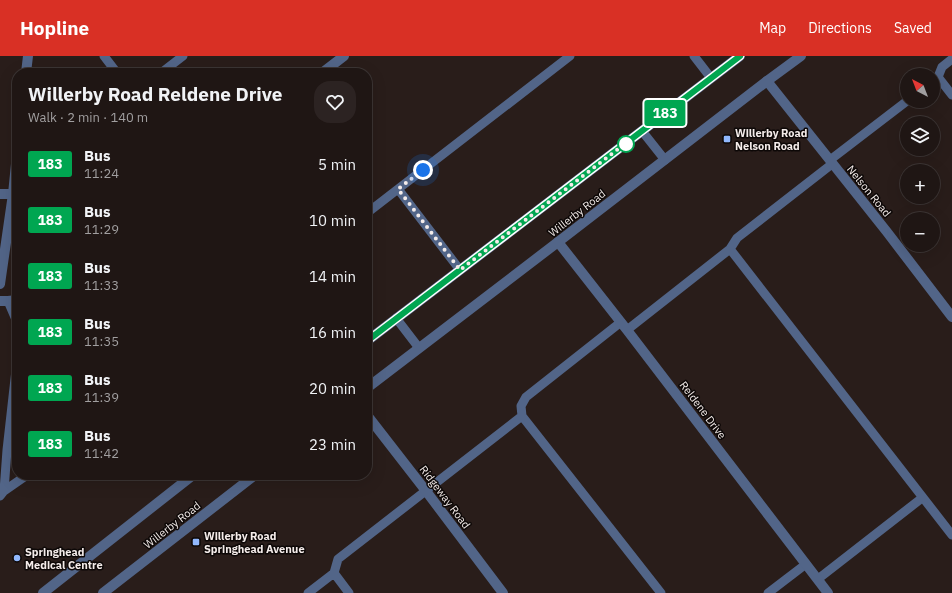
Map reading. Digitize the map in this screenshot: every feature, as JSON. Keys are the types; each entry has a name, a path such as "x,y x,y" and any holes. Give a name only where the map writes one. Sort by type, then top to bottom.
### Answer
{"street":[{"path":"27,68 28,56"},
{"path":"328,68 344,56"},
{"path":"372,337 740,56"},
{"name":"Willerby Road","path":"372,384 801,56"},
{"name":"Nelson Road","path":"767,81 887,232 952,317"},
{"path":"0,194 12,194"},
{"path":"0,284 12,201"},
{"name":"Reldene Drive","path":"558,242 828,593"},
{"name":"Ridgeway Road","path":"372,421 503,593"},
{"path":"43,593 187,480"},
{"name":"Willerby Road","path":"102,593 249,480"}],"lane":[{"path":"104,56 113,68"},
{"path":"167,68 183,56"},
{"path":"372,209 570,56"},
{"path":"694,56 711,78"},
{"path":"940,71 942,67 952,59"},
{"path":"940,83 952,95"},
{"path":"661,593 522,416 520,406 526,397 730,249 737,238 900,107"},
{"path":"642,131 665,160"},
{"path":"398,189 460,270"},
{"path":"730,249 952,535"},
{"path":"8,301 12,310"},
{"path":"396,318 419,348"},
{"path":"2,494 12,406"},
{"path":"308,593 334,574 338,559 522,416"},
{"path":"2,494 20,480"},
{"path":"818,579 922,498"},
{"path":"768,593 806,564"},
{"path":"334,574 349,593"}],"bus line":[{"name":"183","path":"372,337 740,56"}],"place":[{"name":"Willerby Road Nelson Road","path":"727,139"},
{"name":"Willerby Road Springhead Avenue","path":"196,542"},
{"name":"Springhead Medical Centre","path":"17,558"}],"route":[{"path":"423,170 398,189 460,270 630,140 626,144"}]}
